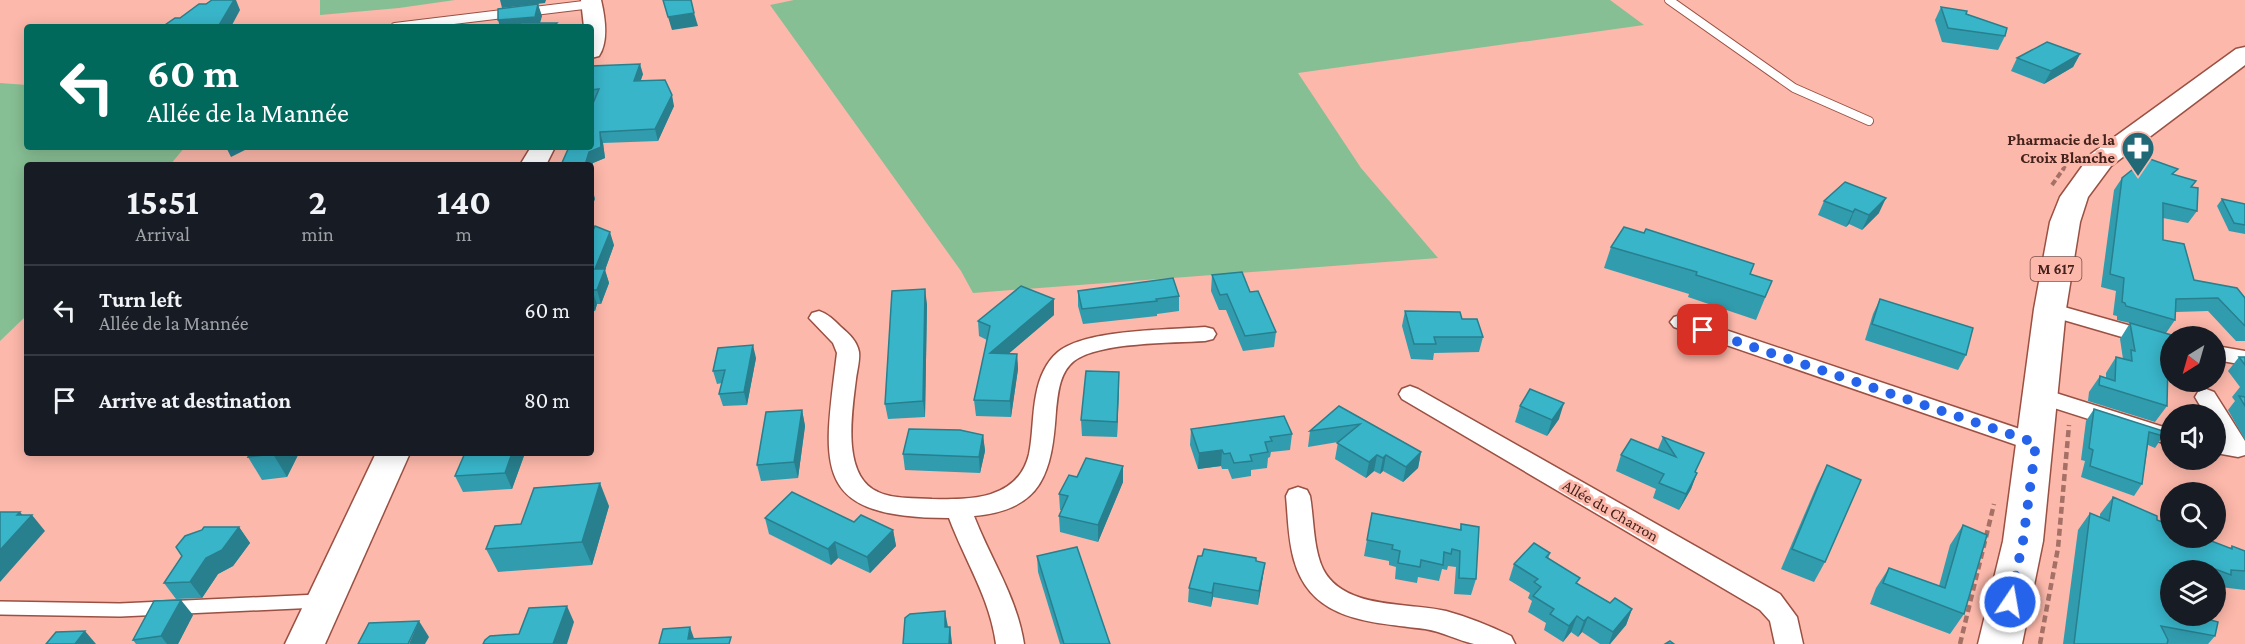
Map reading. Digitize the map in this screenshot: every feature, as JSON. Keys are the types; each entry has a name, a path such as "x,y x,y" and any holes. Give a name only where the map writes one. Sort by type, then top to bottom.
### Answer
{"main road":[{"path":"592,2 594,28"},
{"name":"M 617","path":"2000,644 2023,541 2050,309 2065,222 2074,197 2090,172 2117,147 2245,54"},
{"path":"305,644 392,456"}],"street":[{"path":"2050,309 2160,341"},
{"path":"819,318 843,340 848,353 840,447 844,470 854,487 871,499 884,503 958,508 976,508 1004,500 1024,487 1033,477 1042,454 1051,376 1060,362 1069,355 1077,350 1102,344 1205,334"},
{"path":"1681,322 2036,443"},
{"path":"2226,355 2245,358"},
{"name":"Allée du Charron","path":"1410,394 1770,603 1783,617 1789,644"},
{"path":"2040,396 2160,434"},
{"path":"2206,397 2210,404"},
{"path":"2226,430 2238,449 2226,447"},
{"path":"1298,496 1310,567 1319,584 1332,597 1352,606 1445,622 1501,644"},
{"path":"958,508 964,528 995,584 1007,620 1010,644"}],"lane":[{"path":"1669,0 1794,88 1869,121"},
{"path":"419,24 592,2"},
{"path":"0,608 120,610 325,600"}],"path":[{"path":"2040,644 2058,548 2071,406"}],"green space":[{"path":"320,0 455,0 320,15"},
{"path":"794,0 1610,0 1644,25 1298,73 1361,168 1438,258 973,293 961,271 770,5"},
{"path":"0,83 24,85 24,150 182,150 172,162 24,162 24,318 0,341"}],"building":[{"path":"212,0 234,0 220,24 166,24 175,18 180,18 199,4 206,4"},
{"path":"663,0 691,0 694,13 668,17"},
{"path":"538,4 535,17 498,20 498,9"},
{"path":"1941,7 1967,11 1966,14 2007,28 2005,36 1948,28"},
{"path":"521,23 557,23 556,24"},
{"path":"2047,42 2080,54 2051,71 2017,58"},
{"path":"640,64 634,81 665,80 672,95 655,129 600,132 601,147 594,150 594,101 599,89 594,90 594,66"},
{"path":"568,150 594,150 589,152 586,162 562,162"},
{"path":"2147,158 2178,169 2172,174 2196,181 2191,187 2198,188 2197,211 2163,203 2163,240 2184,244 2194,280 2237,288 2245,298 2245,326 2218,298 2176,299 2175,320 2126,306 2122,302 2124,278 2110,274 2122,178"},
{"path":"1845,182 1886,198 1869,215 1855,209 1853,212 1824,201"},
{"path":"2222,199 2245,204 2245,225 2234,223"},
{"path":"595,226 610,232 595,269 605,269 597,290 594,290"},
{"path":"1624,227 1644,233 1646,229 1754,264 1750,274 1772,281 1765,297 1696,275 1697,272 1611,247"},
{"path":"1242,272 1250,292 1258,291 1276,332 1245,336 1227,294 1220,295 1212,275"},
{"path":"1173,278 1179,296 1156,299 1157,301 1082,309 1078,291"},
{"path":"1021,286 1054,299 990,353 1017,354 1010,401 974,400 990,326 978,321"},
{"path":"925,289 923,401 885,404 892,291"},
{"path":"1880,299 1973,328 1966,355 1872,324"},
{"path":"1405,311 1460,312 1462,319 1477,319 1483,337 1434,337 1436,344 1414,344"},
{"path":"2130,323 2160,332 2160,392 2167,392 2167,404 2099,385 2100,376 2115,381 2116,357 2132,361 2131,350 2135,351"},
{"path":"753,345 744,392 719,394 725,370 713,371 718,348"},
{"path":"2239,357 2245,357 2245,365"},
{"path":"1086,371 1119,372 1117,422 1081,420"},
{"path":"1530,389 1564,403 1552,420 1520,406"},
{"path":"2239,396 2245,397 2245,406"},
{"path":"1339,406 1421,452 1406,467 1386,455 1383,458 1377,455 1369,462 1337,443 1360,424 1310,431"},
{"path":"2094,409 2160,430 2160,435 2149,432 2142,484 2090,466 2093,450 2089,448"},
{"path":"802,410 794,462 757,465 766,412"},
{"path":"1284,416 1292,434 1270,437 1272,441 1265,442 1268,452 1250,455 1252,461 1234,463 1230,453 1224,454 1222,450 1199,453 1191,429"},
{"path":"909,429 960,430 983,435 979,457 903,454"},
{"path":"1663,437 1704,453 1686,494 1659,483 1664,474 1621,455 1631,439 1676,457"},
{"path":"464,456 511,456 505,473 455,476"},
{"path":"1086,458 1123,466 1098,525 1059,516 1068,496 1059,494 1069,475 1077,477"},
{"path":"1827,465 1861,480 1825,562 1792,549"},
{"path":"600,483 582,542 486,549 495,526 521,524 534,488"},
{"path":"792,492 854,522 861,515 893,530 867,557 835,542 828,549 765,518"},
{"path":"2113,497 2157,516 2157,520 2160,521 2160,548 2226,547 2232,549 2232,546 2245,551 2245,571 2231,570 2231,575 2226,573 2226,560 2160,560 2160,626 2168,640 2167,644 2074,644 2090,513 2109,521"},
{"path":"0,512 20,512 17,515 32,515 0,550"},
{"path":"1372,513 1461,530 1461,524 1479,527 1476,579 1459,578 1460,551 1452,549 1451,554 1444,552 1443,565 1421,560 1420,567 1398,563 1400,551 1392,549 1393,545 1367,540"},
{"path":"1963,525 1987,535 1964,614 1883,583 1889,568 1945,588"},
{"path":"204,527 239,527 222,550 206,558 190,582 164,583 182,556 176,547 185,536 202,530"},
{"path":"1534,543 1550,553 1546,557 1580,578 1576,583 1610,603 1615,598 1632,609 1613,632 1588,617 1584,621 1577,616 1569,626 1550,614 1554,609 1533,596 1541,587 1534,582 1538,579 1514,564"},
{"path":"1077,547 1110,644 1064,644 1037,556"},
{"path":"1204,549 1256,558 1256,561 1265,563 1259,591 1214,583 1212,593 1189,588 1198,556 1202,556"},
{"path":"181,600 161,636 133,640 154,601"},
{"path":"567,606 553,644 483,644 490,636 519,634 529,608"},
{"path":"945,611 945,627 950,627 949,644 903,644 905,618 910,614"},
{"path":"419,621 408,644 358,644 369,623"},
{"path":"2161,626 2217,626 2215,636"},
{"path":"690,627 688,639 731,637 729,644 659,644 663,629"},
{"path":"85,631 75,644 46,644 56,632"}],"place":[{"name":"Pharmacie de la Croix Blanche","path":"2138,177"}],"route":[{"path":"1703,330 2036,443 2023,541 2010,602"}]}
